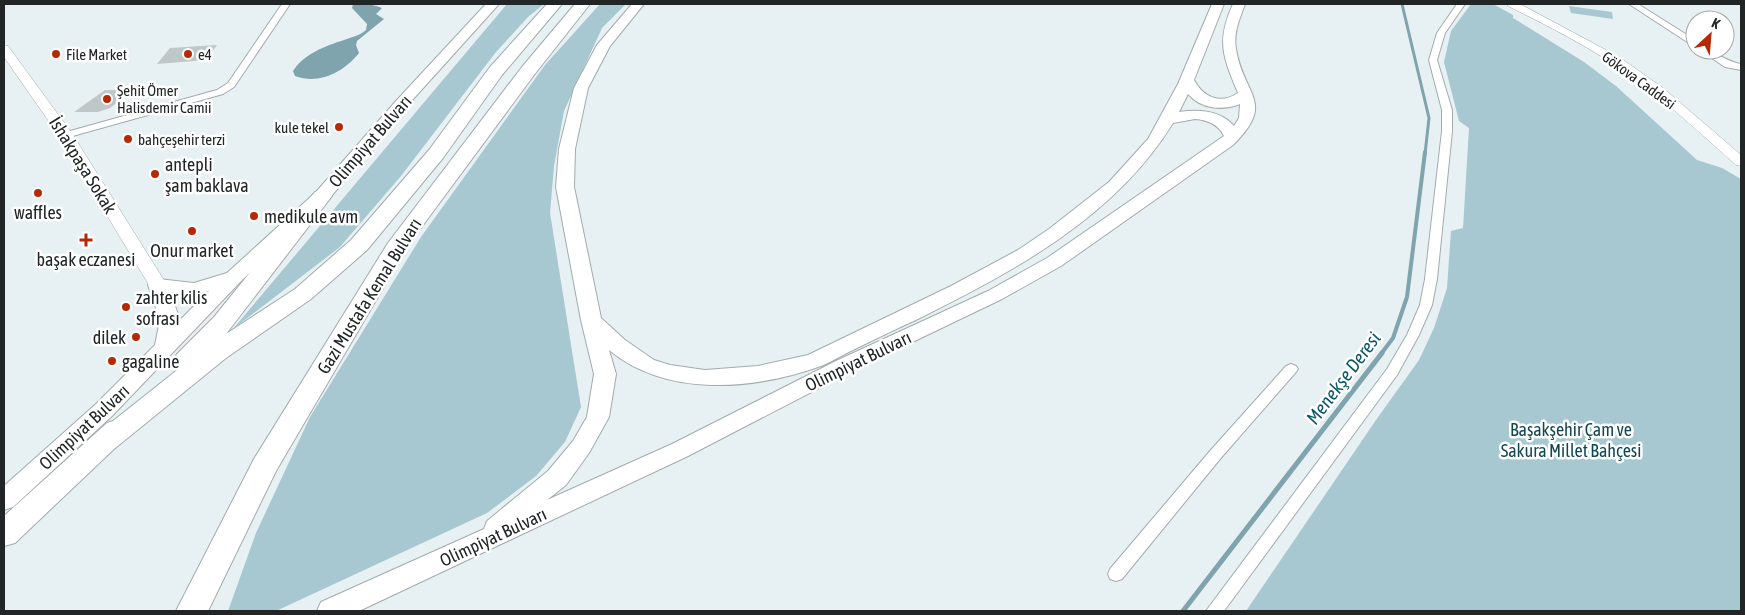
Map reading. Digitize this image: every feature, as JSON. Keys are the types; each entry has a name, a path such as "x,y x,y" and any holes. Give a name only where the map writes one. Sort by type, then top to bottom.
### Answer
{"highway":[{"path":"107,440 217,352 303,294 359,245 436,154 496,70 555,4"},
{"name":"Gazi Mustafa Kemal Bulvarı","path":"192,611 264,467 398,243 566,21 583,4"},
{"path":"4,534 107,440 223,323 322,196"}],"main road":[{"name":"Olimpiyat Bulvarı","path":"4,500 97,416 236,275 322,196 401,104 493,4"},
{"path":"473,546 557,478 580,447 598,417 605,374 591,320 566,187 567,149 581,88 604,45 638,4"},
{"path":"591,320 615,346 637,361 669,373 714,378 759,373 812,362 989,275 1049,238 1082,214 1113,188 1142,157 1167,120 1187,80 1218,4"},
{"name":"Olimpiyat Bulvarı","path":"331,611 680,450 844,366 1026,279 1054,262 1233,137 1244,125 1248,115 1246,94 1232,63 1228,48 1228,35 1239,4"},
{"path":"1187,80 1192,92 1215,103 1232,104 1246,94"},
{"path":"1167,120 1187,116 1209,116 1222,121 1233,137"},
{"path":"158,285 195,289 236,275"},
{"path":"158,285 209,302 223,323"},
{"path":"158,285 170,320 165,348"}],"street":[{"path":"66,135 220,92 231,85 286,4"},
{"path":"1214,611 1392,372 1426,305 1431,279 1447,131 1447,110 1433,60 1441,33 1461,4"},
{"name":"Gökova Caddesi","path":"1502,4 1528,12"},
{"name":"Gökova Caddesi","path":"1512,4 1569,33 1630,69 1741,162"},
{"path":"1633,4 1685,38"},
{"name":"İshakpaşa Sokak","path":"4,49 66,135 158,285"},
{"path":"1720,60 1728,65 1741,67"},
{"path":"1116,574 1215,455 1291,369"}],"green space":[{"path":"507,4 544,4 528,17 496,52 401,176 340,247 233,329"},
{"path":"600,4 626,4 602,28 564,111 554,166 550,213 581,407 565,442 536,476 487,513 276,611 228,611 256,533 310,417 421,237 545,65"},
{"name":"Başakşehir Çam ve Sakura Millet Bahçesi","path":"1471,4 1493,4 1513,15 1513,18 1584,62 1616,86 1697,160 1722,168 1741,179 1741,611 1246,611 1419,360 1434,328 1447,288 1451,231 1463,228 1469,128 1459,121 1444,62 1451,31"},
{"path":"1569,6 1612,12 1613,19 1571,13"}],"shaded area":[{"path":"353,4 365,4 382,8 376,14 384,19 357,41 356,45 359,53 346,66 322,78 313,79 295,76 293,71 309,55 366,30 367,24 352,8"}],"building":[{"name":"e4","path":"217,45 206,60 157,64 170,48"},
{"name":"Şehit Ömer Halisdemir Camii","path":"105,90 133,90 110,108 98,112 74,112"}],"waterway":[{"name":"Menekşe Deresi","path":"1402,4 1429,118 1425,154"},
{"name":"Menekşe Deresi","path":"1381,354 1393,338 1407,297 1425,152"},
{"name":"Menekşe Deresi","path":"1183,611 1382,353"}],"place":[{"name":"File Market","path":"56,54"},
{"name":"e4","path":"188,54"},
{"name":"Şehit Ömer Halisdemir Camii","path":"107,99"},
{"name":"kule tekel","path":"339,127"},
{"name":"bahçeşehir terzi","path":"128,139"},
{"name":"antepli şam baklava","path":"155,174"},
{"name":"waffles","path":"38,193"},
{"name":"medikule avm","path":"254,216"},
{"name":"Onur market","path":"192,231"},
{"name":"başak eczanesi","path":"86,240"},
{"name":"zahter kilis sofrası","path":"126,307"},
{"name":"dilek","path":"136,337"},
{"name":"gagaline","path":"112,361"}]}
